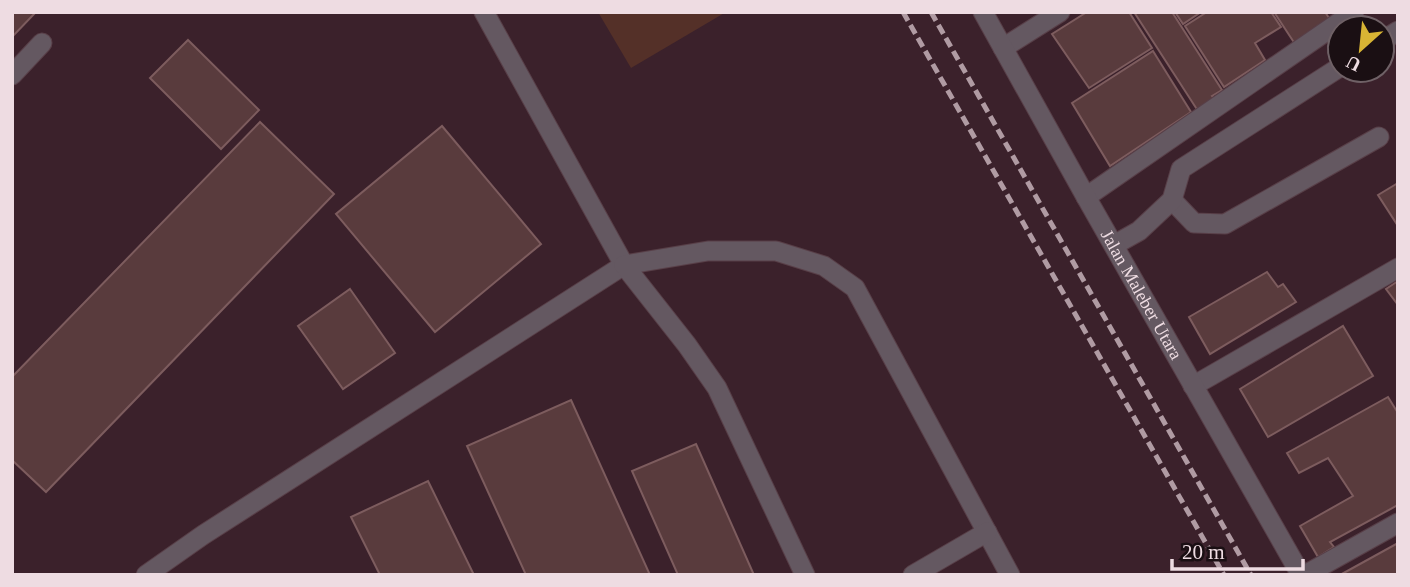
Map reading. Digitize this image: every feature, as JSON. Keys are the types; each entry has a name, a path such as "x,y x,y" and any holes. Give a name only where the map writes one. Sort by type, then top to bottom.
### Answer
{"street":[{"path":"484,12 624,265 717,388 805,575"},
{"name":"Jalan Maleber Utara","path":"984,12 1193,386 1303,575"},
{"path":"1003,48 1060,12"},
{"path":"1086,197 1354,12"},
{"path":"12,75 42,43"},
{"path":"1114,245 1139,231 1172,200 1181,169 1326,76"},
{"path":"1172,200 1194,223 1225,224 1379,137"},
{"path":"146,575 203,535 624,265 708,251 776,251 824,266 855,288 1010,575"},
{"path":"1193,386 1398,268"},
{"path":"1303,575 1398,523"},
{"path":"913,575 987,532"}],"shaded area":[{"path":"598,12 726,12 631,68"}],"building":[{"path":"12,12 36,12 12,37"},
{"path":"1087,12 1129,12 1152,48 1089,88 1052,34"},
{"path":"1134,12 1172,12 1222,90 1212,96 1216,101 1198,111"},
{"path":"1175,12 1201,12 1183,24"},
{"path":"1207,12 1271,12 1281,27 1255,43 1265,60 1224,87 1185,26"},
{"path":"1274,12 1325,12 1326,28 1297,47"},
{"path":"188,40 259,110 221,149 150,78"},
{"path":"1153,51 1191,112 1110,166 1072,103"},
{"path":"260,122 334,194 46,492 12,460 12,377"},
{"path":"442,126 541,244 435,332 336,214"},
{"path":"1398,183 1398,226 1378,195"},
{"path":"1267,272 1278,287 1283,284 1296,302 1210,354 1189,317"},
{"path":"1398,281 1398,305 1386,289"},
{"path":"350,289 395,353 343,389 298,326"},
{"path":"1343,326 1373,376 1268,437 1240,389"},
{"path":"1388,397 1398,413 1398,505 1330,542 1334,547 1318,557 1300,526 1353,496 1328,458 1299,473 1287,453"},
{"path":"571,400 650,575 526,575 467,446"},
{"path":"696,444 754,575 678,575 632,471"},
{"path":"428,481 474,575 380,575 351,517"},
{"path":"1398,543 1398,575 1340,575"}],"railway":[{"path":"903,12 1224,575"},
{"path":"931,12 1251,575"}]}
